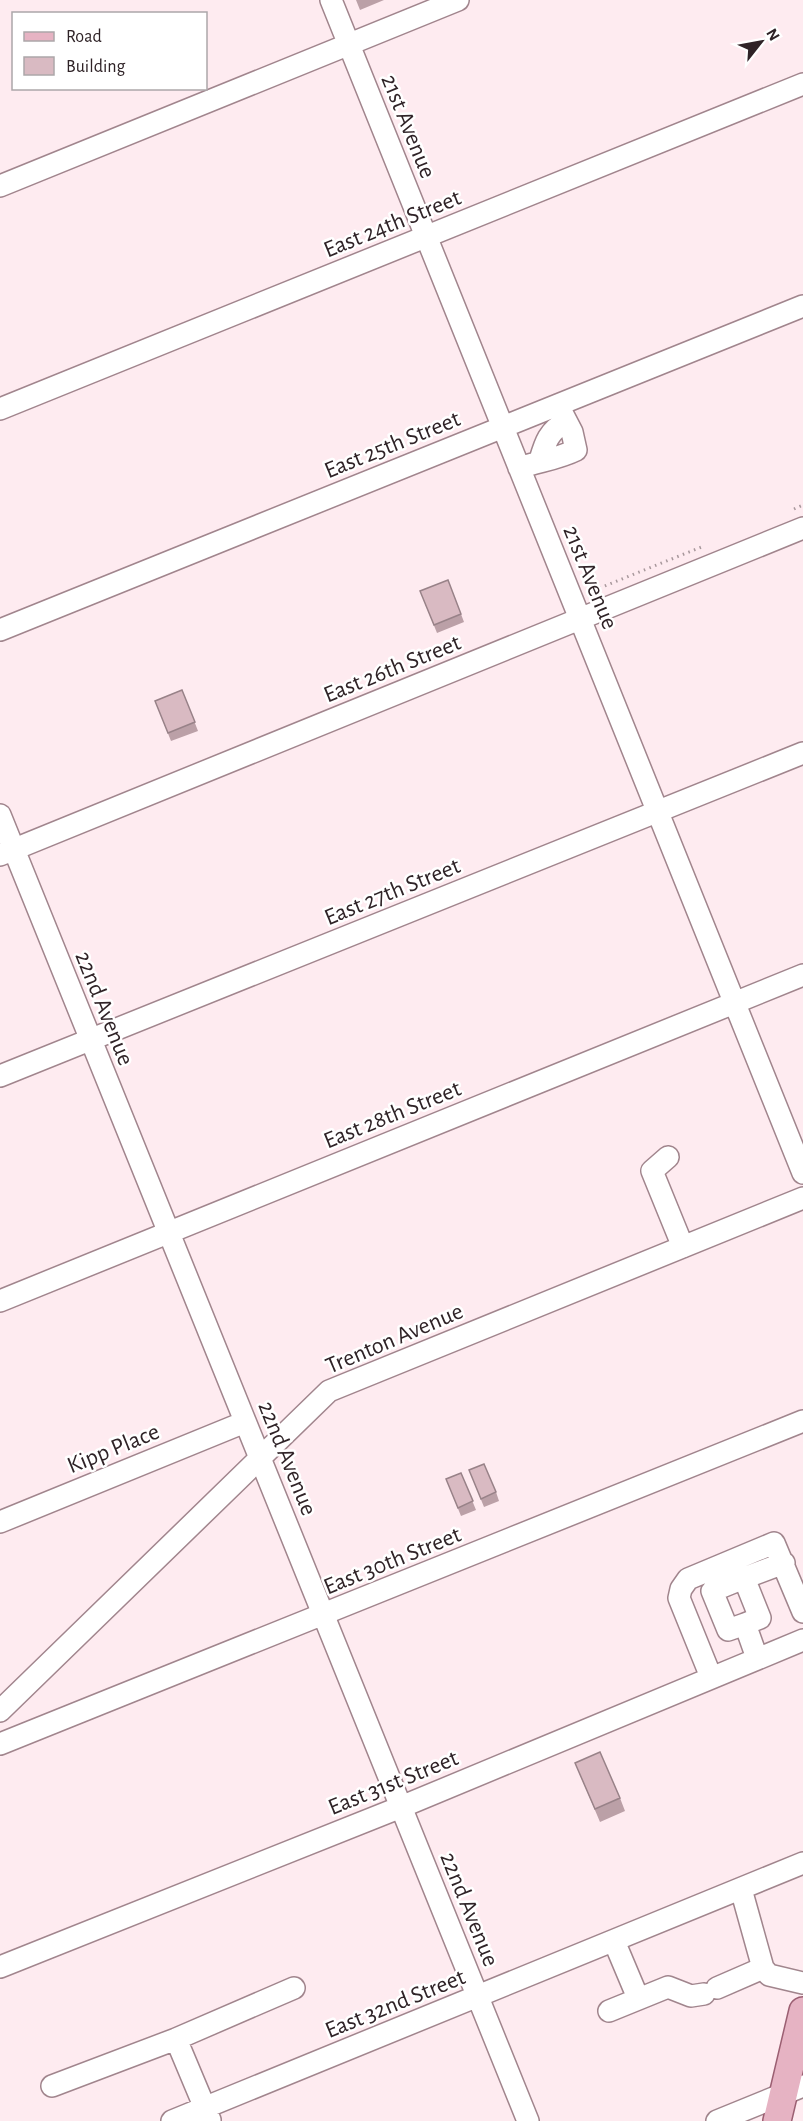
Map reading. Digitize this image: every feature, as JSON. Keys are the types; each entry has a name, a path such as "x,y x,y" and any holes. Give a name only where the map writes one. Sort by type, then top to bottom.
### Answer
{"main road":[{"path":"777,2121 793,2090 803,2011"}],"street":[{"name":"21st Avenue","path":"331,0 803,1173"},
{"path":"0,186 458,0"},
{"name":"East 24th Street","path":"0,409 803,84"},
{"name":"East 25th Street","path":"0,630 503,427 562,413 803,306"},
{"path":"519,468 540,460 555,449 567,435 562,413"},
{"name":"East 26th Street","path":"7,852 803,528"},
{"name":"East 27th Street","path":"0,1076 803,753"},
{"name":"22nd Avenue","path":"0,815 7,852 90,1039 528,2121"},
{"name":"East 28th Street","path":"0,1301 803,975"},
{"path":"668,1157 652,1171 683,1247"},
{"name":"Trenton Avenue","path":"0,1711 329,1391 346,1382 803,1198"},
{"name":"East 30th Street","path":"0,1744 803,1420"},
{"name":"Kipp Place","path":"0,1522 245,1422"},
{"path":"711,1677 679,1598 681,1589 688,1579 774,1543 803,1612"},
{"path":"744,1578 760,1618 728,1630 712,1590 744,1578 784,1563"},
{"path":"746,1624 758,1658"},
{"name":"East 31st Street","path":"0,1967 401,1807 803,1640"},
{"name":"East 32nd Street","path":"172,2121 207,2115 477,1997 803,1863"},
{"path":"741,1888 763,1968 769,1976 803,1983"},
{"path":"614,1941 638,1998"},
{"path":"609,2011 668,1987 691,1995 711,1991 763,1968"},
{"path":"52,2086 176,2038 294,1988"},
{"path":"176,2038 207,2115"},
{"path":"717,2121 793,2090"}],"building":[{"path":"448,580 461,614 434,625 420,591"},
{"path":"182,690 195,722 168,733 155,701"},
{"path":"484,1464 496,1492 481,1499 469,1470"},
{"path":"461,1473 473,1501 458,1508 446,1479"},
{"path":"600,1752 620,1798 595,1809 575,1763"}]}
